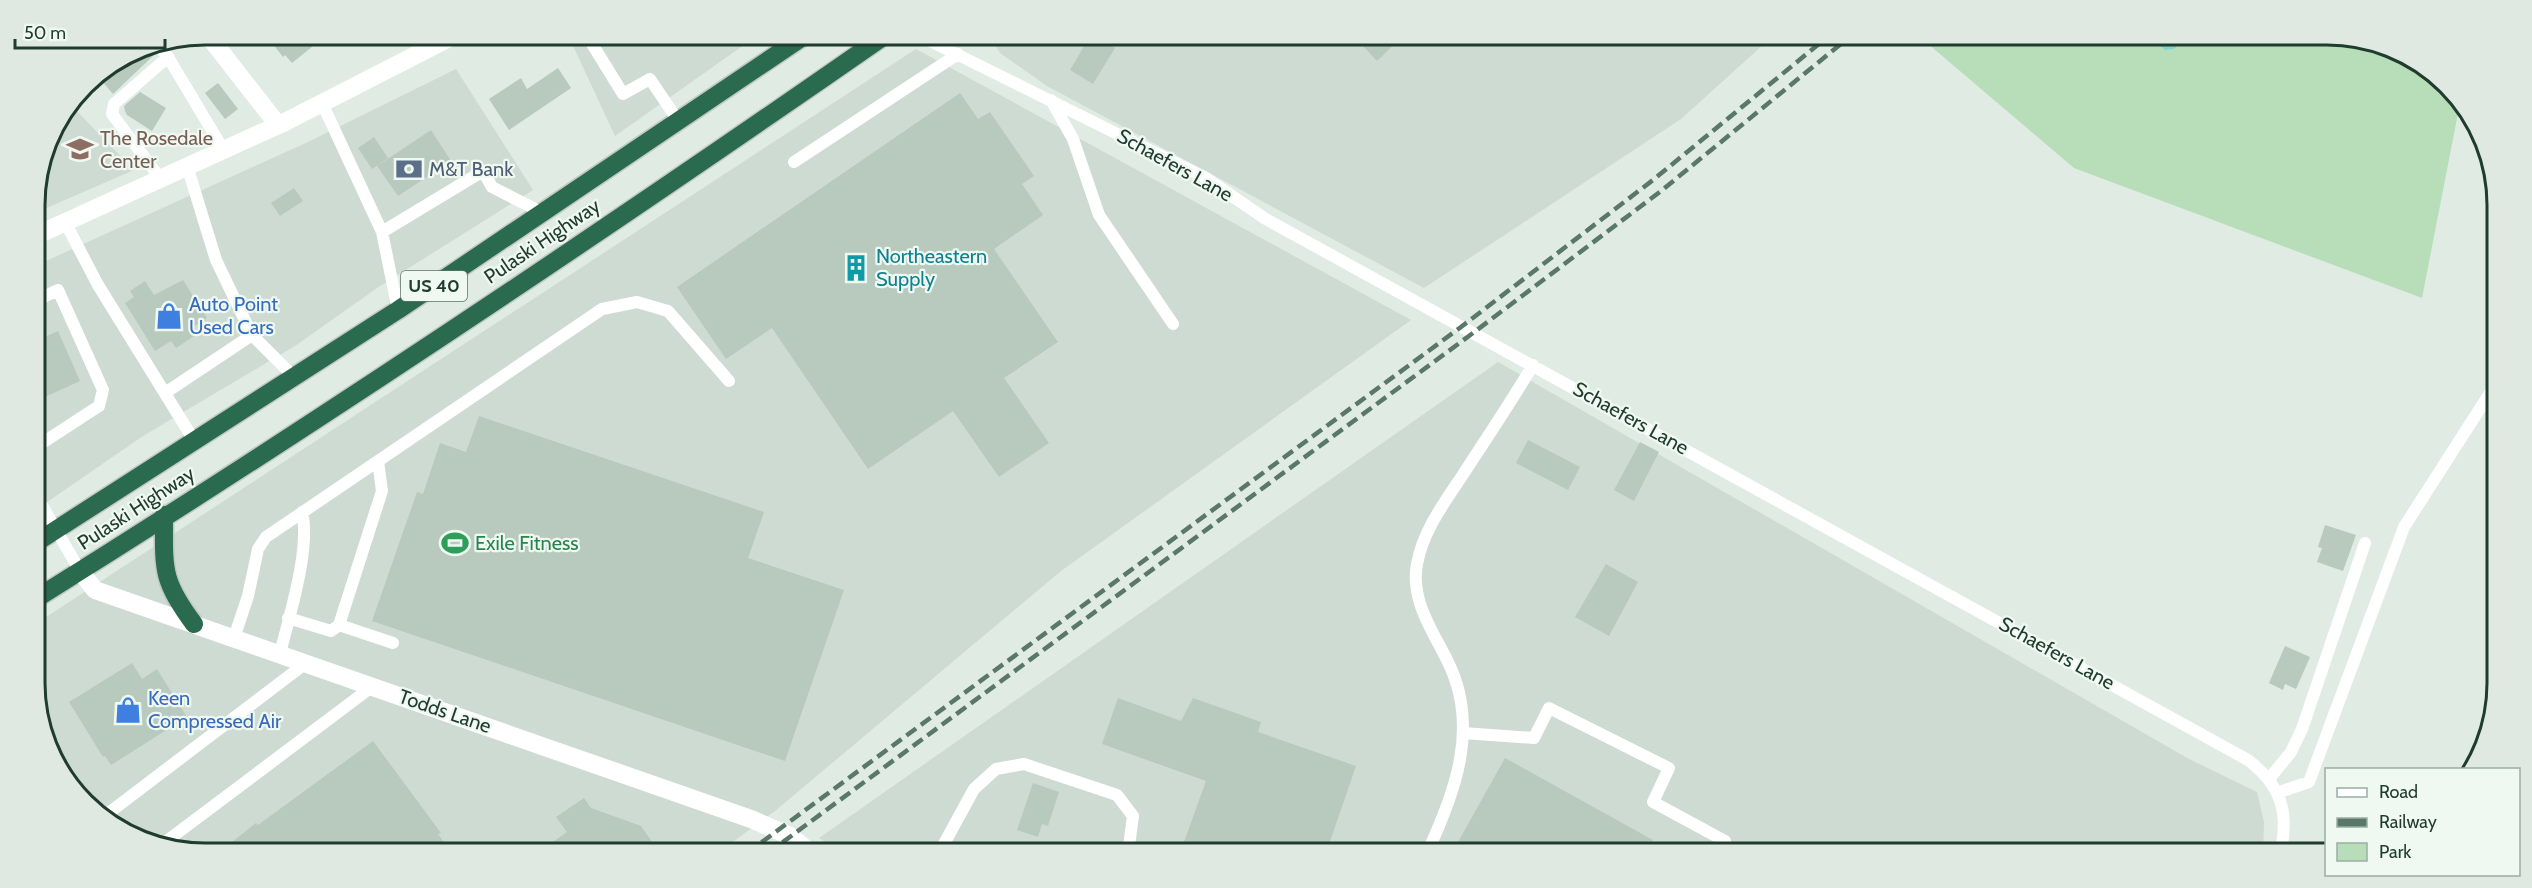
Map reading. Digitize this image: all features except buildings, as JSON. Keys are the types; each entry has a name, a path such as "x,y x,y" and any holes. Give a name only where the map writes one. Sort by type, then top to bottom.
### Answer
{"highway":[{"name":"Pulaski Highway","path":"45,537 295,378 791,45"},
{"name":"Pulaski Highway","path":"45,593 418,351 757,125 871,45"},
{"path":"164,515 166,577 173,596 194,624"}],"street":[{"path":"216,45 278,125"},
{"path":"45,231 278,125 436,45"},
{"name":"Todds Lane","path":"80,571 95,590 751,819 798,843"}],"lane":[{"path":"593,45 623,94 650,79 679,122"},
{"name":"Schaefers Lane","path":"939,45 1206,178 1264,218 1533,364 2248,760 2269,779 2277,794 2285,819 2281,843"},
{"path":"163,51 223,149"},
{"path":"794,162 958,54"},
{"path":"160,178 112,114 114,104 168,57"},
{"path":"1051,99 1073,139 1099,215 1173,324"},
{"path":"322,104 382,231 398,310"},
{"path":"187,166 216,260 252,335 295,378"},
{"path":"382,231 483,171 492,187 543,213"},
{"path":"65,222 98,285 195,442"},
{"path":"45,296 58,290 103,390 99,406 45,441"},
{"path":"234,638 248,596 258,549 266,537 602,309 637,302 668,310 729,381"},
{"path":"165,393 252,335"},
{"path":"1431,843 1455,789 1462,758 1463,733 1461,703 1449,663 1431,633 1420,603 1416,566 1422,544 1436,516 1533,364"},
{"path":"2277,794 2309,782 2404,527 2487,407"},
{"path":"288,618 331,631 339,625 382,491 378,461"},
{"path":"45,511 80,571"},
{"path":"280,654 302,554 305,526 302,512"},
{"path":"2269,779 2290,752 2302,729 2366,543"},
{"path":"339,625 393,643"},
{"path":"110,812 306,663"},
{"path":"169,839 373,686"},
{"path":"1463,733 1534,738 1549,708 1669,768 1653,802 1724,843"},
{"path":"944,843 974,789 996,769 1024,764 1117,795 1133,816 1129,843"}],"shaded area":[{"path":"573,45 744,45 615,136"},
{"path":"995,45 1763,45 1681,119 1424,288 1047,86 1000,53"},
{"path":"916,49 1411,320 1061,571 775,811 732,843 205,843 163,838 125,822 107,810 78,781 61,754 53,735 46,704 45,618"},
{"path":"456,69 533,190 377,288 295,346 143,436 45,503 45,261 308,142"},
{"name":"The Rosedale Center","path":"76,110 134,170 45,209 50,163 61,134"},
{"path":"1498,362 2189,759 2257,792 2264,822 2263,843 826,843 819,838"}],"green space":[{"path":"1929,45 2348,46 2369,50 2407,66 2425,78 2458,113 2422,298 2074,168"}],"waterway":[{"path":"2164,45 2166,47 2174,45"}],"railway":[{"path":"761,843 1461,327 1653,180 1818,45"},
{"path":"782,843 1473,333 1661,191 1840,45"}],"place":[{"name":"The Rosedale Center","path":"80,149"},
{"name":"M&T Bank","path":"409,169"},
{"name":"Northeastern Supply","path":"856,268"},
{"name":"Auto Point Used Cars","path":"169,316"},
{"name":"Exile Fitness","path":"455,543"},
{"name":"Keen Compressed Air","path":"128,710"}]}
